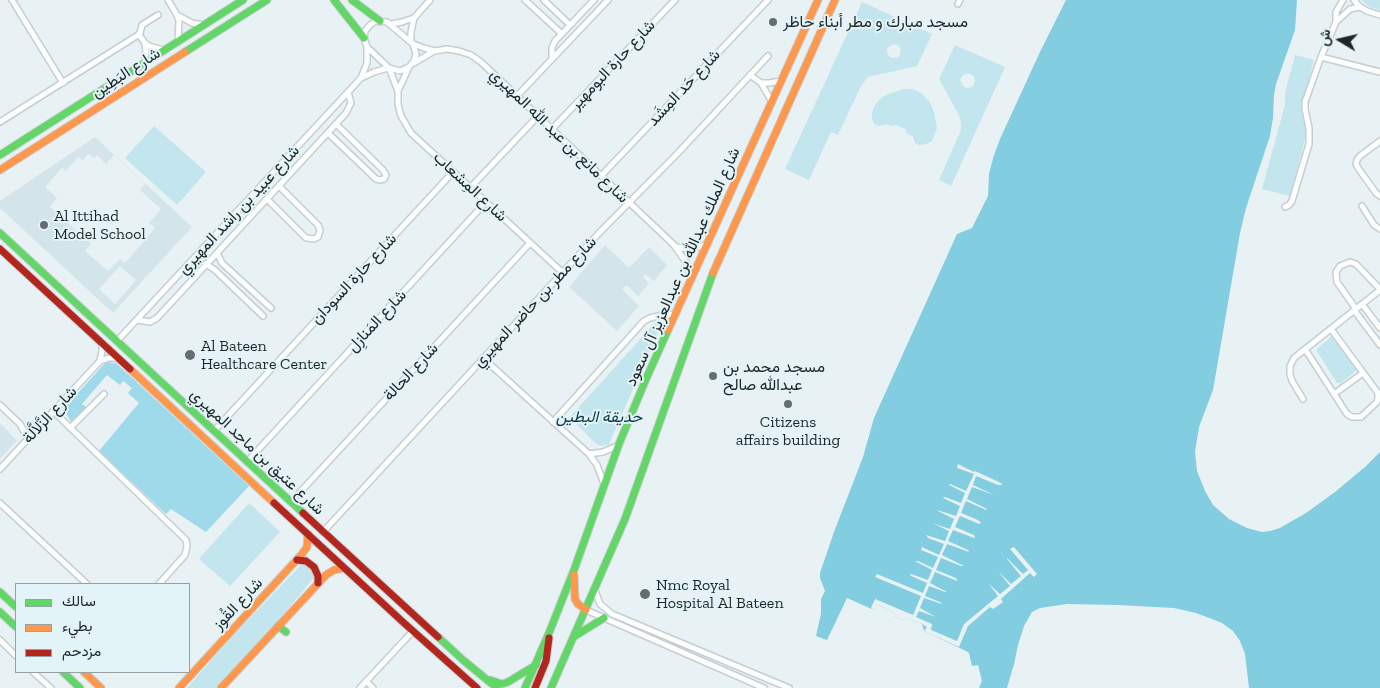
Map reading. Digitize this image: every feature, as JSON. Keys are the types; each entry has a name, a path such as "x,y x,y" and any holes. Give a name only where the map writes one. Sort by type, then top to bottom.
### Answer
{"main road":[{"name":"شارع البَطِين","path":"0,155 243,0"},
{"name":"شارع البَطِين","path":"0,170 267,0"},
{"path":"334,0 364,38"},
{"path":"352,0 380,20"},
{"name":"شارع الملك عبدالله بن عبدالعزيز آل سعود","path":"525,688 574,570 619,444 646,379 818,0"},
{"name":"شارع الملك عبدالله بن عبدالعزيز آل سعود","path":"552,687 622,525 667,405 709,283 834,1"},
{"name":"شارع عتيق بن ماجد المهيري","path":"0,233 456,654 497,688"},
{"name":"شارع عتيق بن ماجد المهيري","path":"0,249 475,687"},
{"path":"228,461 237,452"},
{"path":"255,486 258,480 264,477"},
{"name":"شارع القُوز","path":"179,688 297,560 307,547 308,534"},
{"path":"297,560 306,561 314,567 318,576 318,583"},
{"path":"221,688 318,583 330,572 344,568"},
{"path":"574,570 575,598 578,604 586,610"},
{"path":"0,592 15,607"},
{"path":"0,612 15,626"},
{"path":"575,636 604,618"},
{"path":"278,626 286,632"},
{"path":"535,688 546,662 549,633"},
{"path":"483,677 505,683 536,664"},
{"path":"64,673 80,688"},
{"path":"85,673 101,688"}],"street":[{"path":"12,0 63,83"},
{"path":"168,0 177,15 180,28 178,41"},
{"path":"398,91 416,54 412,43 411,27 414,18 430,0"},
{"path":"525,0 562,34"},
{"path":"544,0 570,25"},
{"path":"552,59 554,44 594,0"},
{"path":"517,96 608,0"},
{"name":"شارع حارة البومهير","path":"552,129 675,0"},
{"name":"شارع حَد المِشَد","path":"601,176 768,0"},
{"path":"1336,22 1336,12 1343,0"},
{"path":"1354,0 1360,7 1380,15"},
{"path":"1340,6 1346,12"},
{"path":"1285,207 1292,201 1308,144 1309,128 1305,102 1321,58 1336,22 1352,8 1360,7"},
{"path":"177,15 192,23 204,25"},
{"path":"145,62 145,43 140,34 142,26 158,16"},
{"path":"390,24 414,18"},
{"path":"412,43 390,24 380,20 370,25 365,31 364,38 367,46 389,68 400,71 435,51"},
{"path":"0,122 140,34"},
{"path":"145,43 163,50"},
{"name":"شارع مانع بن عبد الله المهيري","path":"412,43 435,51 453,50 471,55 481,62 673,244 686,262 692,279"},
{"name":"شارع عبيد بن راشد المهيري","path":"117,341 361,78 367,63 367,46"},
{"name":"شارع مطر بن حاضر المهيري","path":"324,532 562,272 676,155 768,56"},
{"path":"1321,58 1380,72"},
{"name":"شارع عبيد بن راشد المهيري","path":"361,78 389,68"},
{"name":"شارع المِشعاب","path":"389,68 398,91 400,110 411,133 562,272"},
{"path":"750,76 761,83 772,102"},
{"path":"761,83 781,81"},
{"path":"137,320 150,322 155,320 267,199 349,108 351,100 348,92"},
{"path":"470,188 538,116"},
{"path":"328,133 376,179 384,179 386,175 384,171 336,124"},
{"path":"1380,141 1360,156 1356,164 1380,196"},
{"path":"346,150 354,142"},
{"name":"شارع حارة السودان","path":"214,431 453,172"},
{"name":"شارع عبيد بن راشد المهيري","path":"267,199 306,238 314,239 318,237 320,230 318,225 279,186"},
{"name":"شارع المَنازِل","path":"247,462 486,202"},
{"path":"1362,206 1374,225 1380,229"},
{"name":"شارع الحالة","path":"291,502 530,242"},
{"path":"673,244 681,248 692,249 708,244"},
{"name":"شارع عبيد بن راشد المهيري","path":"217,253 222,263 271,308"},
{"path":"1303,399 1291,378 1289,370 1294,358 1304,349 1331,329 1355,310 1362,304 1380,290 1356,264 1346,263 1340,266 1336,272 1337,282 1355,310 1380,345"},
{"name":"شارع عبيد بن راشد المهيري","path":"206,264 214,268 263,316"},
{"path":"243,297 250,289"},
{"path":"1362,304 1380,328"},
{"path":"553,422 642,324 655,316 676,314"},
{"path":"1304,349 1349,416 1355,418 1361,416 1376,402 1378,393 1331,329"},
{"path":"102,344 100,361 118,358"},
{"path":"483,358 589,454 597,465 604,484"},
{"name":"شارع الزَّلاَّلة","path":"0,469 100,361"},
{"path":"1334,394 1363,373"},
{"path":"70,428 104,394"},
{"path":"0,405 20,424 28,439"},
{"path":"53,412 186,540 185,555 159,583"},
{"path":"20,424 35,431"},
{"path":"589,454 608,450 619,444"},
{"path":"0,503 86,583"},
{"path":"594,591 600,604 612,614 789,688"},
{"path":"586,610 764,688"},
{"path":"360,688 413,631"},
{"path":"0,640 15,655"},
{"path":"34,673 51,688"},
{"path":"366,681 373,688"}],"shaded area":[{"path":"1066,0 1297,0 1295,30 1276,84 1270,136 1246,208 1240,233 1213,390 1199,427 1195,452 1197,471 1213,505 1229,519 1247,528 1262,532 1280,528 1306,513 1335,492 1380,452 1380,688 1249,688 1245,654 1240,641 1233,631 1212,619 1174,608 1067,604 1040,608 1032,612 1024,626 1007,688 979,688 982,681 978,665 972,666 969,653 924,631 922,624 906,618 905,621 894,616 895,613 876,604 874,610 847,598 827,640 816,636 821,614 821,599 825,591 820,573 863,457 874,418 957,234 972,228 988,196 989,174 1000,139"},
{"name":"Al Ittihad Model School","path":"95,137 192,227 113,313 0,208 0,201","holes":["88,154 94,158 97,155 106,164 114,155 145,184 140,190 161,209 149,223 155,228 125,263 120,259 108,271 85,251 91,244 50,207 57,198 45,187 62,168 66,171 78,157 83,160","120,266 136,280 115,304 99,289"]},
{"path":"605,245 629,268 649,247 667,265 654,281 645,274 643,277 649,283 638,296 627,285 622,289 639,306 617,331 569,287"},
{"path":"106,362 116,363 249,486 206,532 171,509 166,514 99,451 139,403 128,393 132,388 123,381 120,385 107,375 82,404 86,407 72,423 65,412 67,405"},
{"path":"0,423 17,441 0,459"}],"green space":[{"path":"1361,0 1380,0 1380,10 1370,7"},
{"path":"862,2 932,34 917,66 868,77 861,86 838,135 831,132 809,180 785,169","holes":["893,44 899,46 901,50 899,57 890,57 887,53 887,48"]},
{"path":"955,45 1005,67 951,186 939,180 961,130 961,123 959,115 939,79","holes":["968,73 974,76 973,86 964,87 960,81 962,76"]},
{"path":"1295,55 1314,60 1302,107 1307,131 1290,196 1262,189 1285,105 1285,93"},
{"path":"904,89 912,89 921,93 929,101 934,112 937,128 932,141 926,144 919,145 915,143 913,136 907,134 905,129 896,125 886,124 879,126 874,124 872,112 880,99"},
{"path":"154,126 206,172 177,205 125,158"},
{"name":"حديقة البطين","path":"663,320 609,444 601,446 595,443 570,417 653,325"},
{"path":"1333,335 1359,368 1341,383 1337,383 1316,350"},
{"path":"249,503 280,532 230,586 199,559"},
{"path":"308,564 315,576 265,637 216,688 187,688 230,639 301,565"}],"pier":[{"path":"958,464 1002,485 976,476 973,485 994,495 972,487 967,499 987,509 966,501 961,513 981,523 979,524 960,516 955,527 975,537 953,530 948,541 969,552 947,544 942,555 964,566 941,558 936,570 956,578 957,581 935,572 930,583 947,592 929,586 925,596 942,604 924,598 920,608 936,617 919,611 916,617 932,624 931,630 957,641 964,624 998,596 989,584 1000,594 1010,586 998,571 1011,584 1021,576 1007,558 1023,574 1028,570 1010,549 1014,547 1037,574 1034,577 1030,573 1001,599 1003,602 993,609 990,607 968,626 959,647 924,631 927,627 922,624 906,618 905,621 894,616 895,613 876,604 874,610 871,608 875,599 913,615 921,596 875,577 877,574 923,593 927,583 910,574 928,580 932,570 915,561 933,568 938,557 921,550 922,547 939,555 944,544 928,538 926,535 945,541 949,531 932,523 950,529 954,519 937,510 956,516 960,506 943,497 961,503 965,493 949,485 966,491 974,474 957,468"}],"traffic: fast":[{"path":"0,155 243,0"},
{"path":"185,52 267,0"},
{"path":"334,0 364,38"},
{"path":"352,0 380,21"},
{"path":"0,233 303,513"},
{"path":"551,688 625,519 713,273"},
{"path":"525,688 574,570 619,444 668,330"},
{"path":"0,592 15,606"},
{"path":"0,612 15,626"},
{"path":"575,636 604,618"},
{"path":"278,626 286,632"},
{"path":"438,637 497,688"},
{"path":"490,680 502,684 536,665"},
{"path":"64,673 80,688"}],"traffic: slow":[{"path":"668,330 818,0"},
{"path":"713,273 835,0"},
{"path":"0,170 185,52"},
{"path":"130,369 274,503"},
{"path":"179,688 302,554 307,547 308,534"},
{"path":"221,688 326,575 334,570 344,568"},
{"path":"574,575 575,599 586,610"},
{"path":"85,673 101,688"}],"traffic: jam":[{"path":"0,249 130,369"},
{"path":"274,503 477,688"},
{"path":"303,513 438,637"},
{"path":"297,560 306,561 314,567 318,576 318,583"},
{"path":"535,688 546,661 549,638"}],"place":[{"name":"مسجد مبارك و مطر أبناء حاظر","path":"773,22"},
{"name":"Al Ittihad Model School","path":"44,225"},
{"name":"Al Bateen Healthcare Center","path":"190,355"},
{"name":"مسجد محمد بن عبدالله صالح","path":"713,376"},
{"name":"Citizens affairs building","path":"788,404"},
{"name":"Nmc Royal Hospital Al Bateen","path":"645,594"}]}
